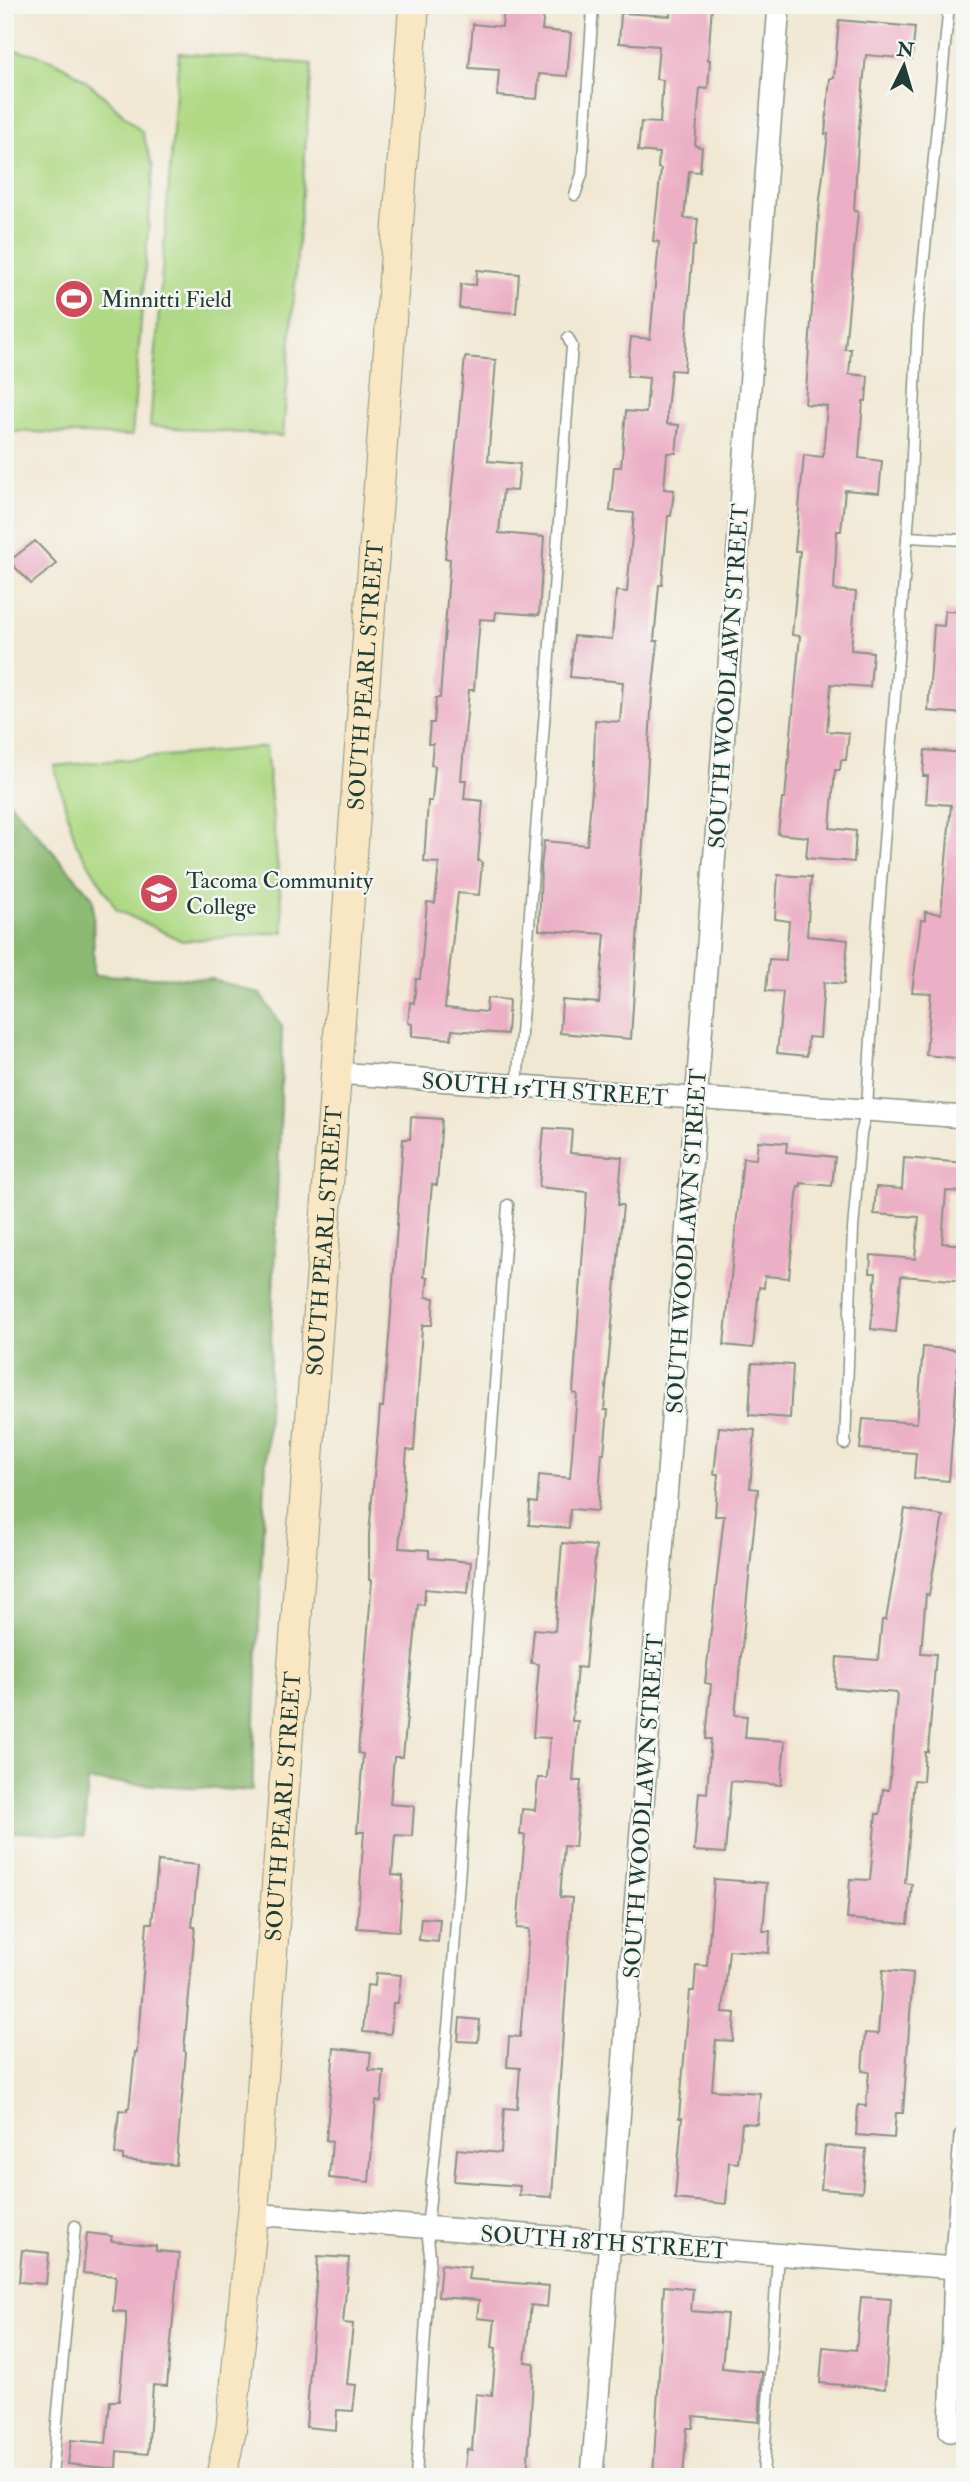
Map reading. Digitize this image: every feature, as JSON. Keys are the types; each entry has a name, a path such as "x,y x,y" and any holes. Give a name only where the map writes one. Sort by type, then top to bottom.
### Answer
{"street":[{"name":"SOUTH PEARL STREET","path":"221,2477 231,2430 253,2214 414,5"},
{"name":"SOUTH WOODLAWN STREET","path":"592,2477 779,5"},
{"name":"SOUTH 15TH STREET","path":"336,1073 965,1117"},
{"path":"950,2431 955,2268 965,2137"},
{"name":"SOUTH 18TH STREET","path":"253,2214 955,2268"}],"lane":[{"path":"575,195 582,174 593,5"},
{"path":"845,1444 853,1229 861,1134 867,1109 876,948 907,537 918,319 949,5"},
{"path":"517,1087 544,701 564,479 572,346 568,338"},
{"path":"907,537 965,540"},
{"path":"416,2477 430,2256 427,2228 449,2018 508,1205"},
{"path":"52,2477 75,2226"},
{"path":"763,2477 778,2255"}],"green space":[{"name":"Minnitti Field","path":"5,50 27,52 64,66 81,77 142,132 153,167 132,436 5,431"},
{"path":"179,53 312,64 283,436 150,426"},
{"path":"266,747 284,932 182,941 117,910 76,843 54,766"},
{"path":"5,797 93,898 94,975 212,979 260,994 282,1026 252,1791 88,1781 84,1836 5,1831"}],"building":[{"path":"504,5 545,5 542,30 571,33 567,76 539,74 537,99 497,96 499,70 469,68 473,24 502,27"},
{"path":"671,5 712,5 710,60 708,89 700,88 695,146 702,147 700,172 689,171 684,218 698,219 693,246 684,371 671,370 667,411 667,424 679,425 676,453 667,453 664,489 674,490 671,516 668,516 654,641 658,641 652,696 631,1039 560,1033 562,1000 599,1003 605,934 539,930 541,867 544,841 587,845 595,720 620,722 623,682 570,677 574,636 612,639 616,591 627,592 634,513 610,511 614,467 621,467 626,411 646,413 649,378 627,376 631,337 650,339 659,242 653,241 661,169 658,168 659,153 638,151 641,122 660,123 663,80 656,79 659,46 619,43 621,13 670,16"},
{"path":"839,20 915,27 912,59 866,55 859,128 854,211 858,211 845,349 851,349 849,374 868,376 866,401 863,401 859,458 882,461 879,493 845,490 841,531 837,531 834,590 856,592 851,650 873,652 870,687 831,684 827,731 849,733 846,760 841,760 840,770 835,770 830,828 856,831 854,862 806,858 808,837 778,834 782,799 785,799 800,636 792,635 800,551 795,551 804,455 823,457 827,406 805,404 820,199 828,134 825,134 830,78 834,78"},
{"path":"477,270 519,274 516,313 459,308 461,284 476,285"},
{"path":"465,357 496,360 488,461 520,464 517,491 503,490 499,533 544,537 539,615 496,612 495,620 480,619 474,690 469,690 461,780 466,780 464,799 483,801 478,861 482,862 479,895 458,893 445,1008 486,1012 487,998 509,1000 507,1034 452,1030 451,1039 412,1036 412,1024 408,1023 410,1002 414,1003 416,979 420,979 427,902 435,903 439,863 424,862 428,801 432,801 435,766 431,765 433,744 428,744 430,723 434,723 436,698 440,698 450,559 445,558"},
{"path":"35,541 57,564 31,584 9,561"},
{"path":"945,611 965,612 965,714 928,711 934,625 944,626"},
{"path":"925,750 965,753 965,1059 926,1055 931,993 912,992 921,920 925,920 925,912 941,914 951,805 926,803 928,776 923,776"},
{"path":"778,875 811,877 807,936 848,940 844,984 824,982 820,1038 808,1037 807,1056 777,1053 783,992 766,991 769,959 786,960 789,921 775,919"},
{"path":"411,1117 442,1119 437,1185 432,1184 424,1277 428,1277 426,1297 434,1298 432,1325 423,1325 422,1328 414,1451 407,1450 399,1548 429,1550 429,1558 471,1562 468,1593 425,1589 424,1605 418,1604 403,1757 394,1757 390,1804 414,1806 412,1836 395,1835 392,1875 403,1876 399,1931 357,1928 364,1832 357,1832 363,1754 358,1753 372,1580 369,1580 369,1534 390,1326 403,1139 410,1139"},
{"path":"544,1128 572,1130 570,1153 622,1157 618,1205 623,1205 604,1410 608,1410 598,1511 570,1509 569,1528 529,1525 530,1502 537,1503 539,1475 570,1478 587,1192 539,1187"},
{"path":"758,1141 787,1143 786,1152 835,1157 832,1186 801,1183 801,1186 798,1186 789,1278 765,1276 764,1288 759,1287 753,1348 724,1345 743,1158 756,1159"},
{"path":"904,1158 965,1163 965,1192 946,1191 942,1243 965,1245 965,1281 901,1276 896,1332 871,1329 876,1273 870,1273 871,1255 915,1259 919,1217 874,1214 876,1187 902,1189"},
{"path":"923,1347 959,1350 949,1481 914,1478 916,1453 860,1449 863,1419 917,1423"},
{"path":"752,1363 793,1365 790,1418 749,1415"},
{"path":"719,1427 755,1430 750,1488 758,1489 735,1715 747,1716 745,1738 785,1741 781,1785 731,1781 725,1853 694,1851 699,1792 707,1793 711,1739 706,1739 711,1684 705,1683 724,1516 715,1516 718,1474 714,1474"},
{"path":"905,1509 943,1516 929,1595 926,1594 921,1653 936,1654 923,1781 914,1780 905,1883 912,1884 908,1924 847,1919 850,1879 870,1880 876,1814 880,1814 883,1789 889,1790 897,1693 835,1688 837,1657 878,1660 882,1620 886,1620"},
{"path":"562,1543 596,1546 585,1668 577,1667 572,1721 578,1721 573,1781 581,1781 575,1847 564,1846 560,1897 572,1898 552,2197 519,2195 520,2186 454,2181 457,2149 501,2153 504,2108 517,2109 520,2068 507,2067 509,2036 520,2037 529,1929 517,1928 525,1835 520,1835 522,1809 535,1810 538,1778 547,1778 550,1738 533,1737 539,1664 531,1663 534,1629 555,1631"},
{"path":"158,1861 198,1865 176,2165 123,2160 123,2155 115,2154 119,2110 127,2111 129,2108 137,2052 147,1923 152,1923"},
{"path":"714,1879 767,1883 763,1931 770,1931 769,1953 729,1950 723,2012 735,2013 733,2041 716,2040 712,2090 760,2093 757,2124 742,2123 738,2163 729,2162 726,2204 675,2199 690,1991 694,1991 696,1965 707,1966"},
{"path":"421,1918 440,1919 438,1942 419,1940"},
{"path":"883,1970 913,1973 903,2113 896,2113 894,2138 856,2135 858,2105 866,2106 869,2072 862,2071 865,2033 878,2034"},
{"path":"376,1973 401,1975 398,2003 393,2003 391,2034 363,2032 367,1985 375,1986"},
{"path":"460,2018 480,2020 478,2042 458,2041"},
{"path":"334,2048 371,2052 369,2070 384,2071 381,2102 376,2101 369,2182 329,2178 332,2141 326,2140"},
{"path":"825,2146 866,2149 862,2192 821,2189"},
{"path":"87,2233 112,2236 111,2241 156,2246 156,2251 179,2253 167,2386 153,2385 148,2454 117,2451 116,2469 68,2464 71,2440 106,2443 110,2401 119,2401 126,2325 126,2312 113,2311 116,2276 83,2273"},
{"path":"22,2250 49,2253 46,2284 19,2282"},
{"path":"318,2256 349,2258 343,2323 353,2324 347,2384 356,2385 353,2411 337,2410 336,2430 306,2427"},
{"path":"441,2264 470,2267 468,2279 549,2286 547,2307 531,2305 525,2362 534,2363 527,2477 464,2477 467,2449 472,2450 476,2394 492,2396 496,2348 492,2347 495,2320 477,2318 479,2300 438,2297"},
{"path":"664,2286 693,2289 691,2311 727,2314 722,2368 762,2372 759,2422 694,2416 693,2428 687,2428 683,2477 653,2477"},
{"path":"861,2297 891,2299 885,2389 820,2383 823,2347 856,2350"}],"place":[{"name":"Minnitti Field","path":"74,299"},
{"name":"Tacoma Community College","path":"159,893"}]}
